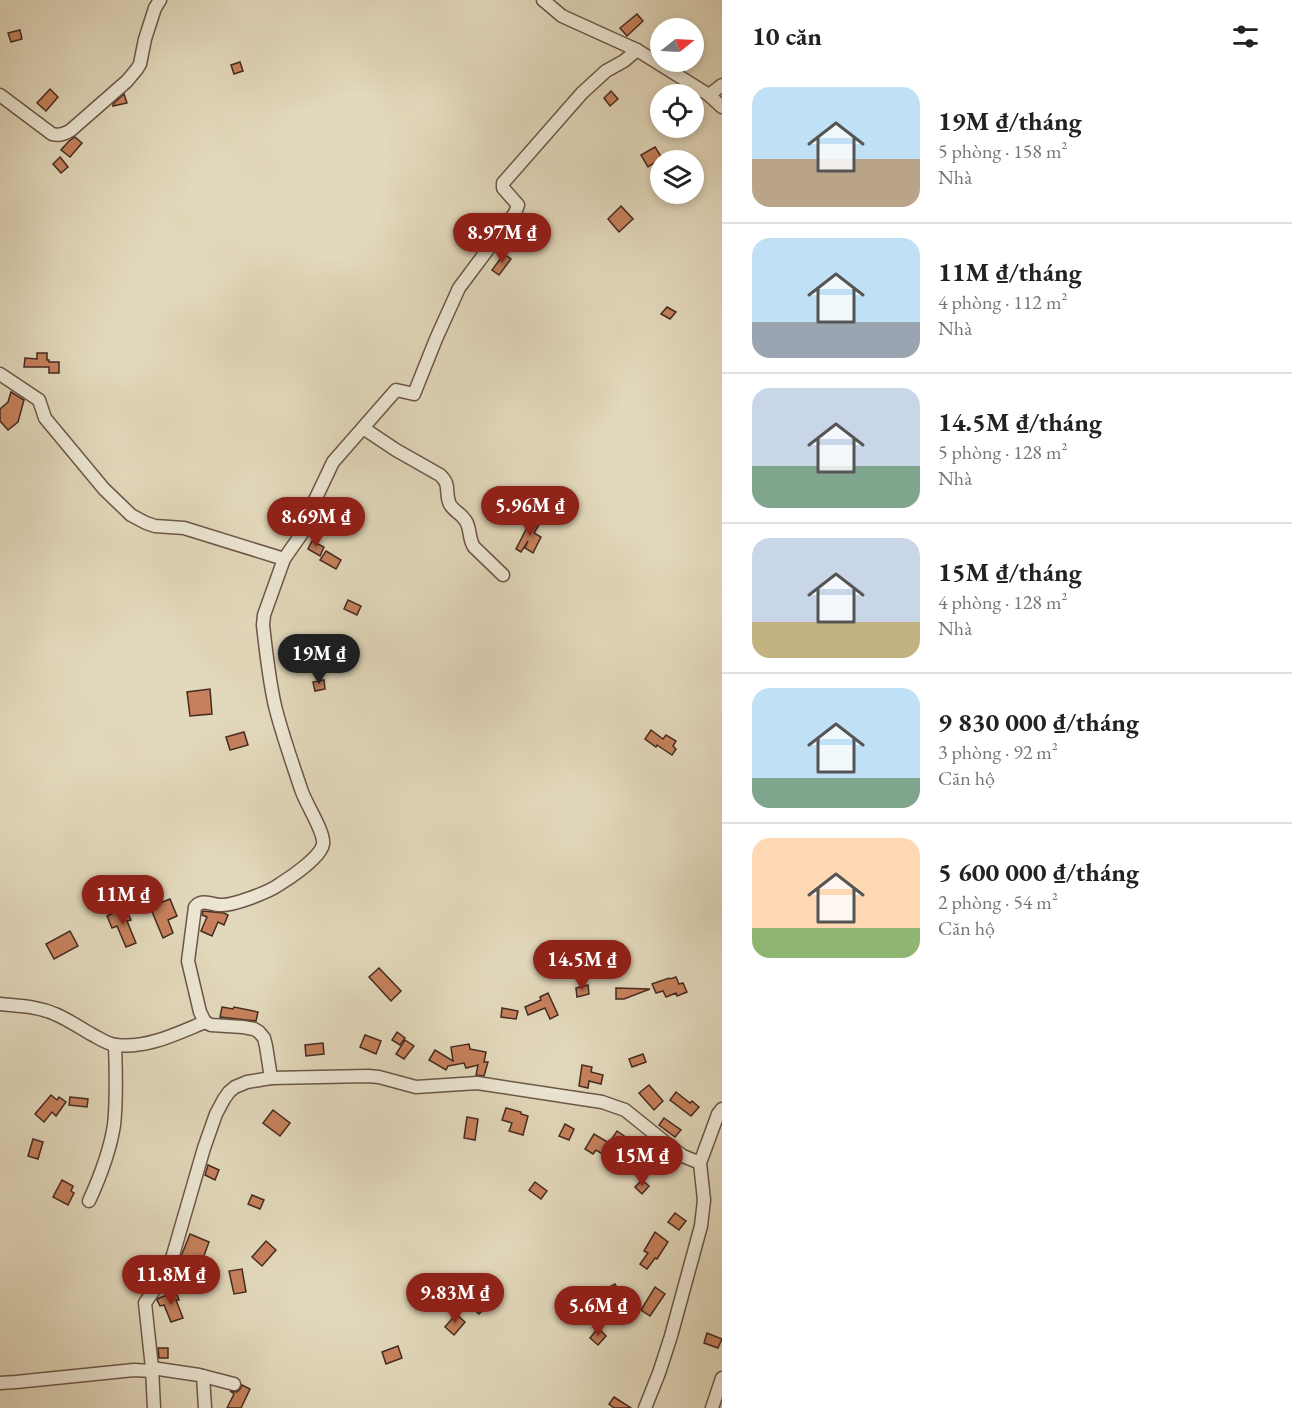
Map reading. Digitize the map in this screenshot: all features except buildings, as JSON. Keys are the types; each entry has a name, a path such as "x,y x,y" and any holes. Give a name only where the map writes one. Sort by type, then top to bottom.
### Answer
{"street":[{"path":"0,95 52,134 65,134 127,81 137,69 155,8 160,0"},
{"path":"543,0 562,16 637,50 709,95 722,107"},
{"path":"272,1078 264,1038 259,1032 254,1029 211,1025 205,1022 200,1012 188,961 195,907 198,903 221,906 272,890 312,860 321,849 323,842 322,835 302,794 283,735 275,704 264,635 264,615 284,559 304,529 305,521 333,462 396,390 414,394 459,288 515,213 518,205 503,188 503,183 582,93 606,71 624,61 637,50"},
{"path":"709,95 722,85"},
{"path":"0,374 39,400 45,418 104,489 130,515 155,526 184,528 284,559"},
{"path":"363,428 445,480 450,505 464,518 474,547 503,575"},
{"path":"0,1004 27,1006 46,1011 114,1045 150,1043 205,1022"},
{"path":"89,1201 105,1161 114,1127 116,1085 114,1045"},
{"path":"154,1408 145,1303 167,1271 216,1114 224,1099 236,1087 247,1082 272,1078 368,1076 416,1087 477,1083 602,1102 625,1110 683,1156 700,1163"},
{"path":"645,1408 671,1336 701,1226 704,1200 700,1163 718,1113 722,1109"},
{"path":"0,1383 152,1370 203,1376 234,1384"},
{"path":"203,1376 205,1408"},
{"path":"712,1408 722,1378"}]}
